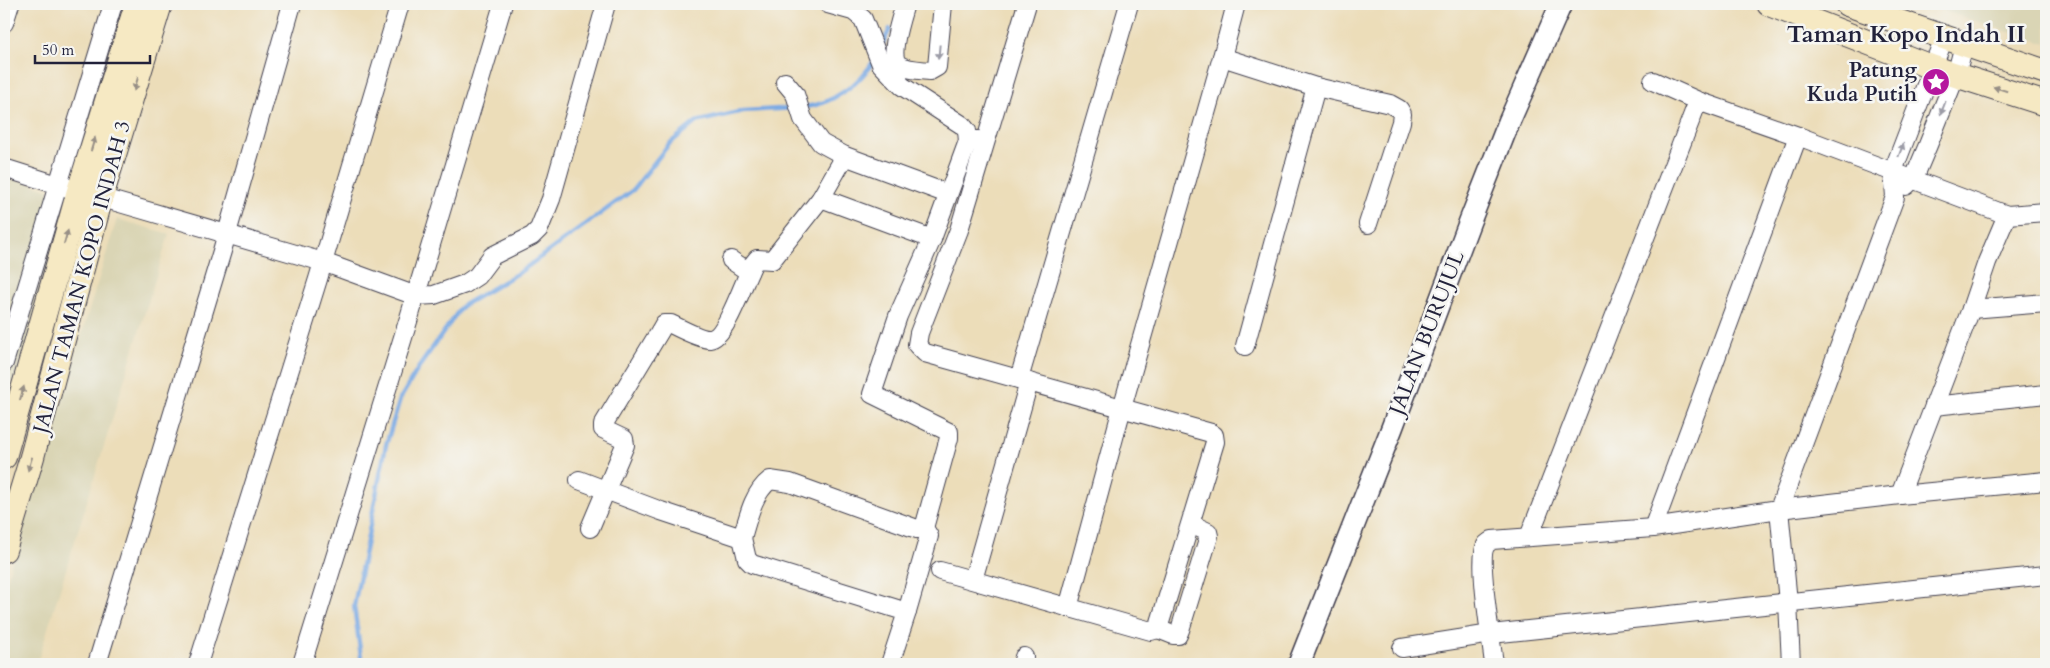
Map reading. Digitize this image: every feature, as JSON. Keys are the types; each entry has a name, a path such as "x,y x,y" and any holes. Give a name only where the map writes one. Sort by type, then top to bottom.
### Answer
{"main road":[{"name":"JALAN TAMAN KOPO INDAH 3","path":"4,457 68,188 137,4"},
{"name":"JALAN TAMAN KOPO INDAH 3","path":"4,550 32,457 101,197 160,4"},
{"path":"1769,4 1931,67 2046,104"},
{"path":"1847,4 2046,72"}],"street":[{"path":"4,23 10,4"},
{"path":"4,363 68,188 114,4"},
{"path":"97,664 227,234 292,4"},
{"path":"198,664 400,4"},
{"path":"302,664 416,296 503,4"},
{"path":"4,168 322,262 416,296 434,295 466,284 476,276 492,256 532,236 539,228 551,200 606,4"},
{"path":"828,4 853,12 863,19 881,64 902,86 965,128 968,134 968,141 932,239 898,316 872,394 949,432 949,438 924,528 929,536 890,664"},
{"path":"905,4 894,47 895,61 899,65 930,71 937,67 943,4"},
{"path":"940,571 1151,631 1158,629 1215,442 1214,435 925,353 917,345 919,333 959,230 988,139 1027,4"},
{"path":"973,580 1024,381 1129,4"},
{"path":"1068,608 1122,408 1236,4"},
{"name":"JALAN BURUJUL","path":"1299,664 1392,428 1466,229 1509,122 1561,4"},
{"path":"1895,197 1893,171 1931,67 1954,41"},
{"path":"1791,664 1788,602 1779,509 1895,197 1914,178 1956,75 1954,41"},
{"path":"1222,57 1316,87 1390,104 1399,109 1402,114 1368,224"},
{"path":"1653,81 1698,101 1914,178 2007,215 2046,212"},
{"path":"785,82 792,89 803,119 821,143 845,156 948,194"},
{"path":"1245,346 1316,87"},
{"path":"1529,537 1698,101"},
{"path":"1653,528 1798,136"},
{"path":"968,141 988,139"},
{"path":"590,528 625,445 624,439 604,429 603,425 664,324 671,324 709,340 716,338 726,325 749,272 757,259 772,260 822,198 845,156"},
{"path":"822,198 932,239"},
{"path":"1900,495 1971,310 1986,262 2007,215"},
{"path":"731,260 749,272"},
{"path":"1971,310 2046,303"},
{"path":"1934,406 2046,394"},
{"path":"579,480 742,538"},
{"path":"907,612 752,564 747,559 742,538 755,498 762,486 770,480 790,483 917,530 924,528"},
{"path":"1494,664 1484,580 1484,552 1486,545 1492,540 1653,528 1779,509 2046,481"},
{"path":"1402,648 1491,634 2046,574"}],"shaded area":[{"path":"1923,4 2046,4 2046,44"},
{"path":"7,177 73,197 4,422 4,187"},
{"path":"117,219 169,234 37,664 4,664 4,589"}],"waterway":[{"path":"880,49 890,29"},
{"path":"804,107 824,102 844,91 861,77 874,60"},
{"path":"362,664 354,606 386,445 400,399 419,367 462,306 520,272 633,190 669,144 696,122 743,111 796,108"}],"place":[{"name":"Patung Kuda Putih","path":"1936,82"}],"district":[{"name":"Taman Kopo Indah II","path":"1906,34"}]}
